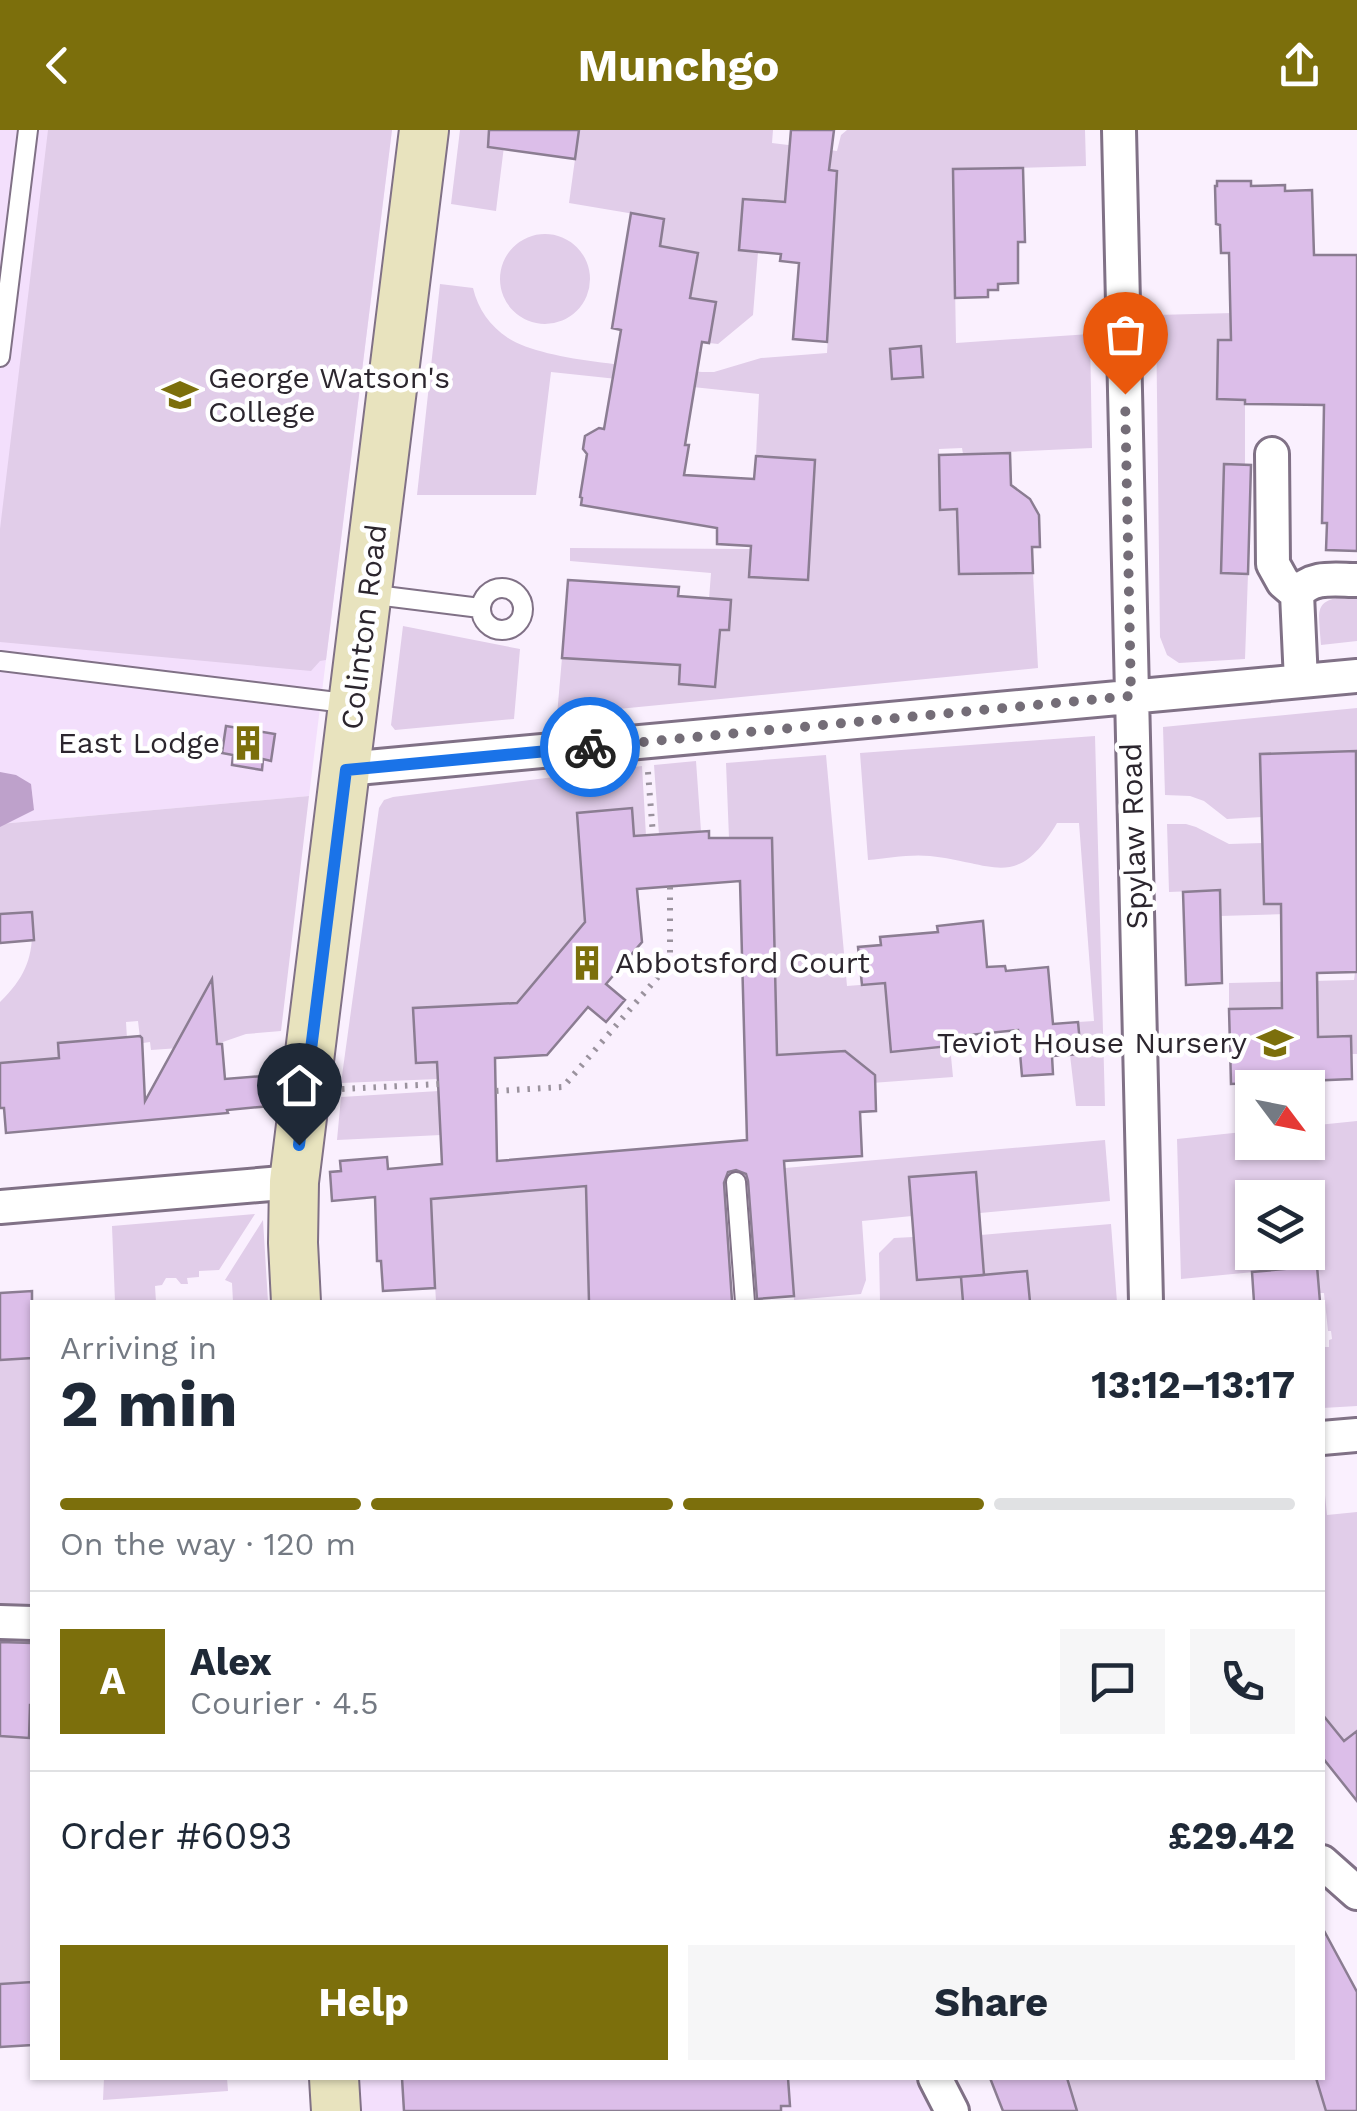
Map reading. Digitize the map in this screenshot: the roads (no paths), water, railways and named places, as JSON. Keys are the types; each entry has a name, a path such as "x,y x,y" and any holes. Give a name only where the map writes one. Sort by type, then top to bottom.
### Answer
{"street":[{"name":"Colinton Road","path":"296,1300 294,1182 424,130"},
{"name":"Spylaw Road","path":"1119,130 1146,1300"},
{"path":"1272,454 1274,564 1284,582 1297,594"},
{"path":"1301,681 1297,594 1314,581 1357,580"},
{"path":"346,770 1357,676"},
{"path":"0,1207 294,1182"},
{"path":"1325,1438 1357,1435"},
{"path":"0,1622 30,1624"},
{"path":"1325,1865 1357,1893"},
{"path":"334,2080 336,2111"},
{"path":"936,2080 952,2111"}],"lane":[{"path":"0,356 28,130"},
{"path":"368,594 480,608"},
{"path":"0,661 354,704"},
{"path":"736,1182 745,1300"}],"place":[{"name":"George Watson's College","path":"180,395"},
{"name":"East Lodge","path":"248,743"},
{"name":"Abbotsford Court","path":"587,963"},
{"name":"Teviot House Nursery","path":"1275,1043"}]}
